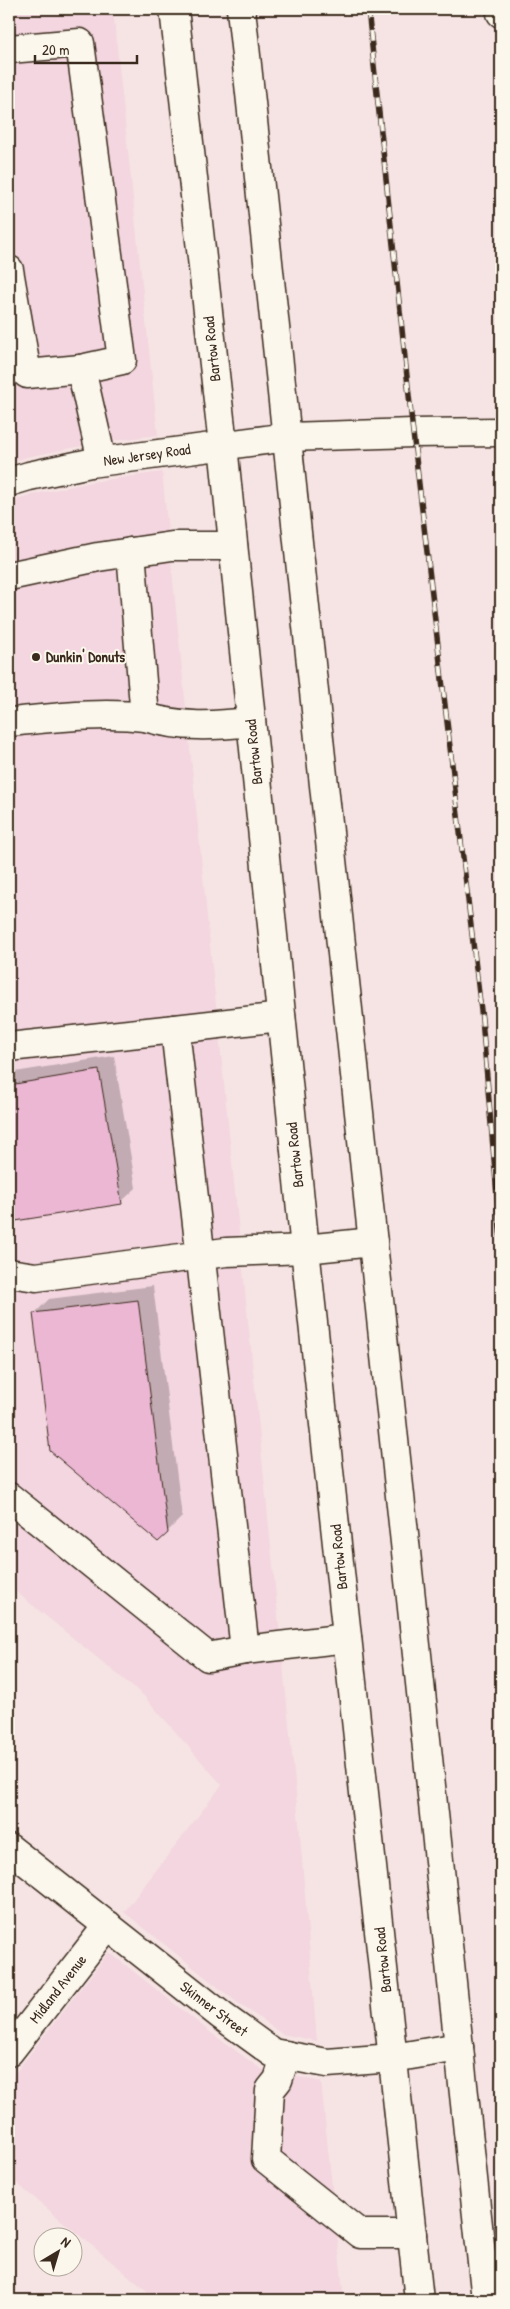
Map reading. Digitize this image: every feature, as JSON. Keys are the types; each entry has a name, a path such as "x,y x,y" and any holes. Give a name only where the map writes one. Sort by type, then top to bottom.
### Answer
{"main road":[{"name":"Bartow Road","path":"174,9 234,546 305,1249 419,2300"},
{"path":"241,9 486,2300"},
{"path":"9,49 80,43 122,360 81,369 27,374 9,270"},
{"path":"81,369 102,461"},
{"name":"New Jersey Road","path":"9,482 102,461 288,437 501,432"},
{"path":"9,576 131,552 172,546 234,546"},
{"path":"131,552 145,717"},
{"path":"9,722 88,715 122,715 145,717 170,724 190,726 251,722"},
{"path":"9,1047 282,1017"},
{"path":"175,1029 245,1650"},
{"path":"9,1273 36,1277 226,1252 305,1249 373,1242"},
{"path":"9,1497 208,1656 347,1638"},
{"name":"Skinner Street","path":"9,1848 222,2016 272,2052 326,2063 393,2058 459,2047"},
{"name":"Midland Avenue","path":"9,2052 108,1925"},
{"path":"286,2055 278,2080 270,2090 266,2159 360,2234 412,2234"}],"shaded area":[{"path":"9,9 113,9 158,435 102,442 27,457 9,463"},
{"path":"162,472 299,1823 317,2041 282,2034 234,2000 124,1912 222,1785 143,1695 9,1586 9,502 31,495 92,482"},
{"path":"109,1952 210,2032 261,2069 321,2082 344,2300 158,2300 82,2237 82,2226 68,2226 9,2177 9,2081"}],"building":[{"path":"99,1070 122,1204 9,1222 9,1085"},
{"path":"138,1300 168,1533 158,1542 50,1451 33,1313"}],"railway":[{"path":"368,9 413,433 482,1019 501,1241"}],"place":[{"name":"Dunkin' Donuts","path":"36,657"}]}
